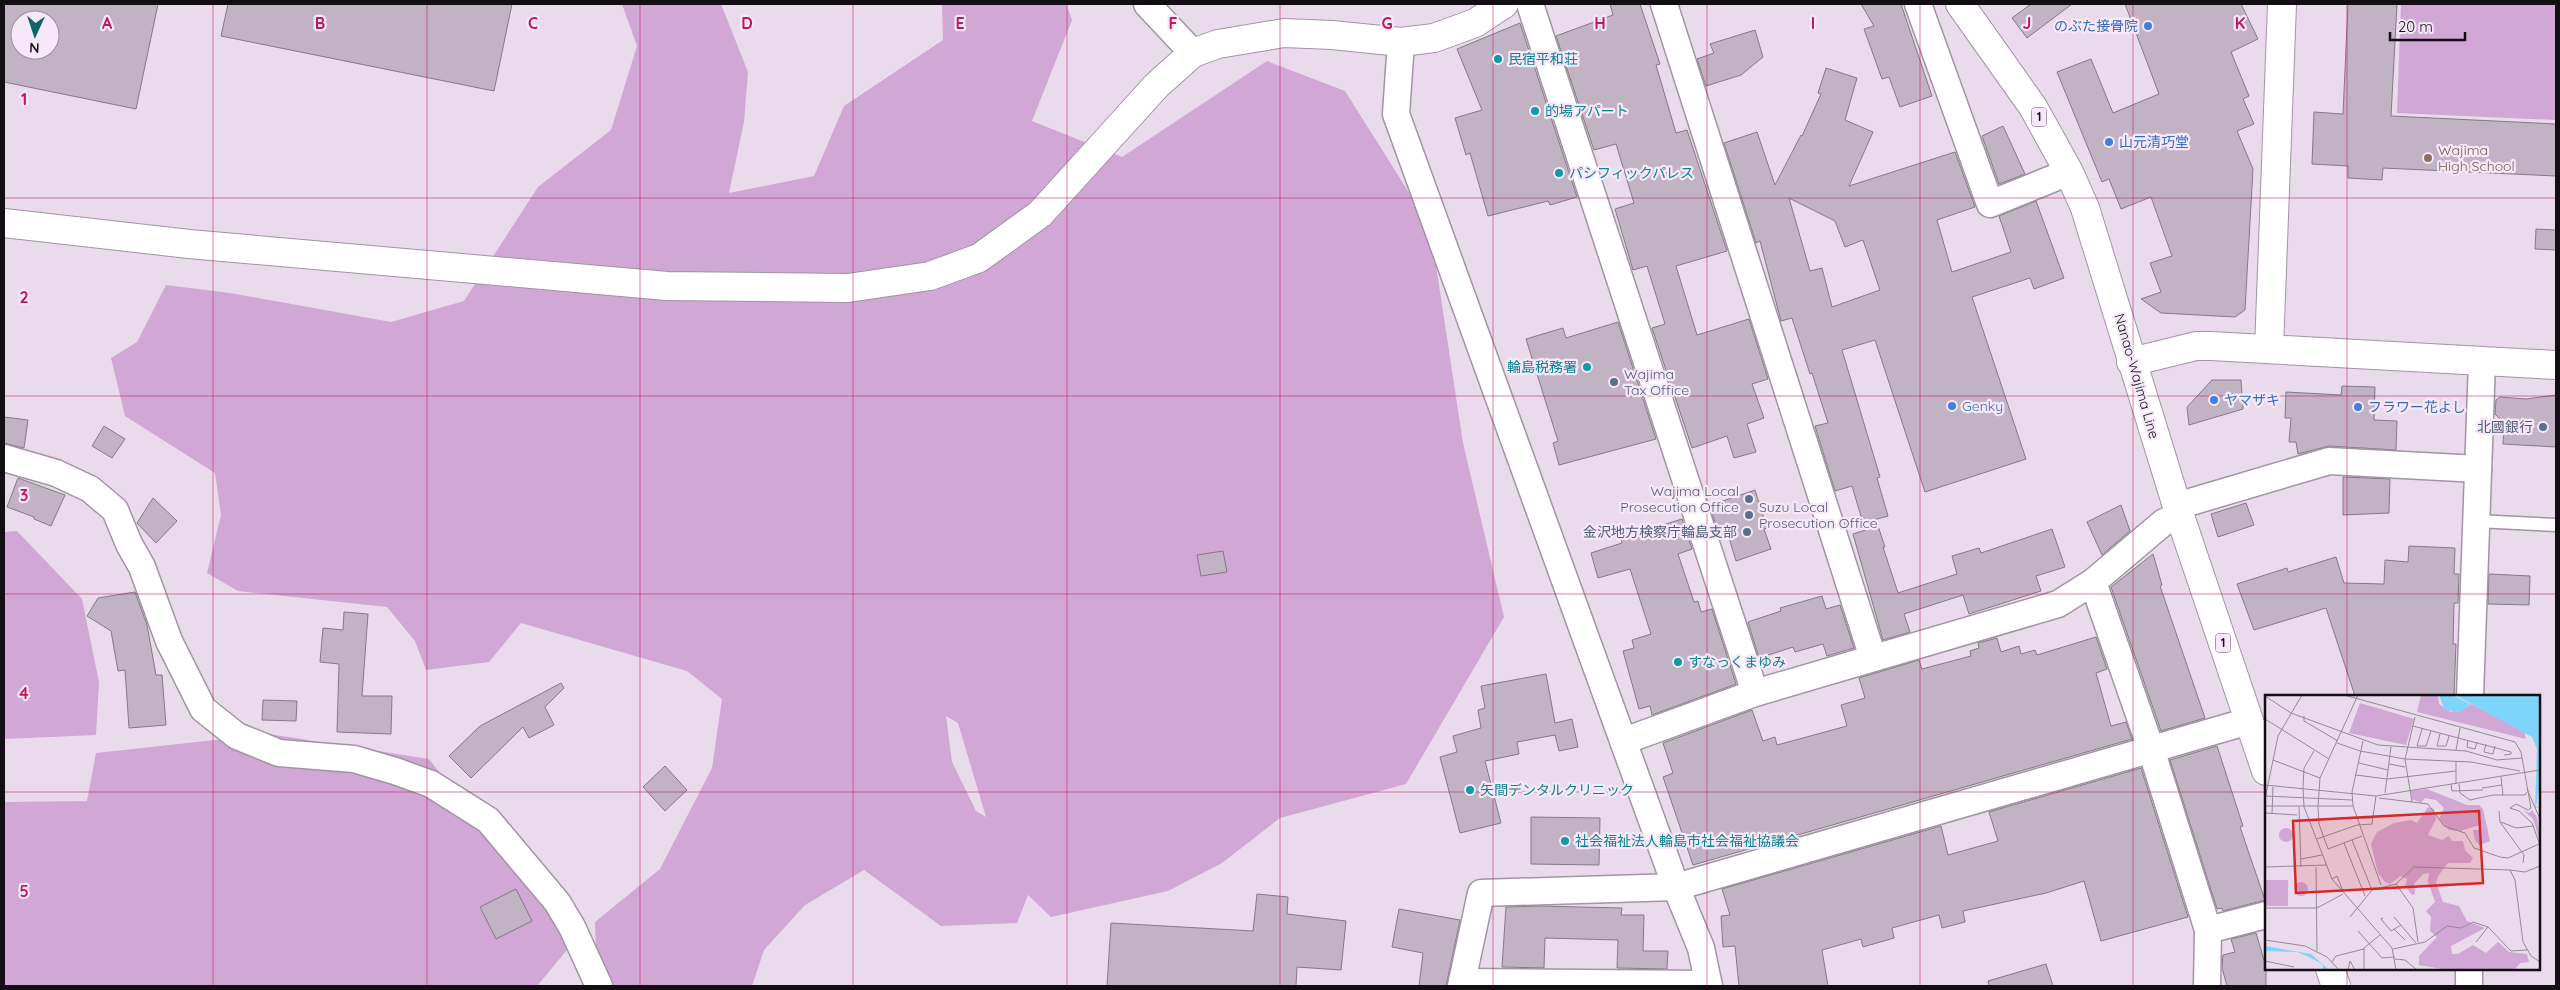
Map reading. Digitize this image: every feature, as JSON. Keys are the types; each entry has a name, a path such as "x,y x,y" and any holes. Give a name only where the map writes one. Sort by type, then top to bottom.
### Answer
{"street":[{"path":"1147,4 1193,53"},
{"path":"4,223 189,244 667,286 848,288 930,276 979,258 1040,214 1157,86 1193,53 1218,44 1284,33 1332,35 1401,42 1434,38 1475,23 1504,4"},
{"path":"1530,4 1755,694"},
{"path":"1664,4 1873,658"},
{"path":"1918,4 1990,204 2069,172"},
{"name":"Nanao-Wajima Line","path":"1960,4 2033,107 2069,172 2097,242 2131,362 2178,511 2265,768"},
{"path":"2269,349 2282,4"},
{"path":"1401,42 1396,114 1676,887 1701,948 1708,985 1461,984 1481,892 1676,887 2249,721"},
{"path":"2131,362 2196,346 2556,365"},
{"path":"2470,695 2482,361"},
{"path":"4,458 56,473 90,489 115,510 129,544 142,566 169,641 203,709 237,736 279,753 354,759 396,771 431,784 488,820 557,902 572,927 599,986"},
{"path":"1624,741 1755,694 2058,604 2093,582 2178,511 2329,461 2478,469"},
{"path":"2093,582 2151,749 2208,930 2207,986"},
{"path":"2208,930 2265,915"},
{"path":"2330,970 2336,986"},
{"path":"2469,970 2469,986"}],"lane":[{"path":"2476,521 2556,525"}],"shaded area":[{"path":"622,4 721,4 748,72 744,122 729,193 814,176 844,106 943,40 942,4 1066,4 1072,20 1032,121 1122,157 1267,61 1345,91 1430,226 1463,443 1504,617 1406,784 1280,818 1222,863 1168,891 1051,917 1028,895 1017,923 941,926 864,870 805,905 764,950 752,986 597,986 595,922 660,869 712,768 722,699 687,671 521,623 489,662 426,670 415,641 387,607 238,591 207,573 221,515 215,473 125,416 111,358 137,342 166,285 230,293 391,322 464,301 538,187 611,130 637,46","holes":["946,716 958,723 986,817 976,811 952,762"]},
{"path":"2401,4 2556,4 2556,120 2397,113"},
{"path":"17,531 82,599 99,682 96,735 4,739 4,532"},
{"path":"269,734 429,759 509,862 555,915 567,950 537,986 4,986 4,802 87,801 96,753"}],"building":[{"path":"4,4 158,4 136,109 4,82"},
{"path":"228,4 512,4 494,91 221,36"},
{"path":"1610,4 1640,4 1660,64 1656,65 1676,133 1687,130 1727,251 1676,266 1697,335 1749,319 1768,379 1752,384 1764,418 1747,424 1756,452 1734,458 1727,436 1692,448 1652,328 1665,324 1647,266 1633,270 1615,209 1634,203 1616,144 1594,150 1556,36 1613,15"},
{"path":"1861,4 1901,4 1932,96 1900,107 1889,77 1882,79 1864,29 1874,26"},
{"path":"2031,4 2072,4 2027,38 2012,18"},
{"path":"2125,4 2241,4 2258,39 2231,52 2249,96 2243,99 2254,124 2237,131 2253,169 2245,310 2235,317 2161,313 2141,299 2161,292 2150,263 2172,256 2151,197 2121,209 2109,179 2102,182 2057,72 2091,59 2113,113 2159,94"},
{"path":"2348,4 2397,4 2391,116 2556,124 2556,176 2383,168 2382,180 2348,178 2348,166 2312,164 2314,112 2343,114"},
{"path":"1520,23 1577,197 1550,205 1548,201 1488,216 1470,153 1466,155 1455,118 1482,110 1457,49"},
{"path":"1755,30 1763,57 1741,75 1706,86 1697,59 1714,53 1710,44"},
{"path":"1826,68 1857,78 1845,120 1873,132 1849,186 1955,152 1975,207 1937,220 1952,272 2011,252 1999,216 2036,201 2064,278 2034,289 2030,278 1972,297 2026,459 1925,492 1875,340 1842,350 1880,477 1877,478 1888,516 1863,523 1852,486 1835,491 1815,426 1828,423 1792,318 1781,321 1760,241 1756,243 1724,143 1757,132 1775,185 1802,136 1821,94 1818,93","holes":["1789,198 1835,221 1845,247 1863,240 1880,290 1832,307 1822,268 1810,271"]},
{"path":"2003,126 2025,174 1999,184 1982,136"},
{"path":"2536,229 2556,230 2556,250 2535,249"},
{"name":"輪島税務署","path":"1618,322 1656,439 1559,465 1553,443 1558,441 1526,339 1563,328 1566,338"},
{"path":"2212,380 2241,380 2243,409 2189,425 2187,407"},
{"path":"2342,386 2375,387 2374,420 2397,421 2396,450 2329,446 2298,454 2296,442 2289,442 2291,418 2285,418 2286,392 2341,395"},
{"path":"2556,395 2556,447 2503,444 2504,423 2495,414 2496,400 2500,397 2526,399"},
{"path":"4,417 28,420 24,448 4,443"},
{"path":"104,426 125,439 112,458 92,446"},
{"path":"2343,477 2390,479 2389,513 2343,515"},
{"path":"18,478 65,495 51,526 34,519 34,517 7,507"},
{"path":"1755,490 1767,528 1764,529 1771,549 1736,561 1729,538 1721,540 1711,510 1718,507 1717,503"},
{"path":"153,498 177,521 156,543 137,523"},
{"path":"2246,503 2254,525 2218,537 2211,514"},
{"path":"2121,505 2130,531 2102,555 2087,522"},
{"path":"1682,519 1692,549 1678,554 1694,602 1698,601 1701,612 1712,609 1736,684 1652,715 1650,706 1639,709 1623,651 1634,648 1632,640 1651,634 1630,569 1598,578 1591,553 1622,543 1621,538"},
{"path":"1878,526 1898,593 1957,574 1952,556 1979,548 1981,553 2052,529 2065,567 2036,576 2041,591 1969,614 1963,595 1904,614 1910,632 1883,640 1853,534"},
{"path":"2409,546 2455,548 2454,574 2459,574 2458,603 2454,603 2453,644 2456,644 2454,695 2355,695 2326,608 2254,630 2237,584 2287,568 2288,572 2336,557 2344,583 2384,584 2385,560 2408,562"},
{"path":"1223,551 1227,572 1201,576 1197,555"},
{"path":"2153,554 2162,585 2160,586 2205,718 2161,731 2111,587"},
{"path":"2489,574 2530,576 2529,605 2488,604"},
{"path":"135,592 147,625 156,675 162,675 166,725 129,728 125,670 118,671 111,631 87,616 98,598"},
{"path":"1822,596 1826,609 1840,605 1854,648 1827,656 1823,644 1795,652 1793,647 1759,658 1748,622 1781,611 1780,608"},
{"path":"344,612 368,614 362,696 392,696 391,734 337,732 339,664 320,662 323,628 343,630"},
{"path":"2096,637 2107,669 2096,673 2111,726 2126,722 2132,739 1693,865 1663,777 1673,773 1663,743 1752,710 1763,741 1775,737 1777,745 1847,726 1841,705 1865,698 1859,678 1919,660 1922,669 1971,656 1970,651 1979,648 1978,643 1997,638 2001,652 2019,646 2021,654 2035,650 2037,655"},
{"path":"1546,674 1555,723 1572,719 1578,747 1559,751 1555,735 1517,742 1519,754 1485,761 1501,823 1460,833 1440,757 1457,752 1453,736 1481,728 1478,710 1485,708 1481,686"},
{"path":"561,683 564,688 545,707 554,725 529,738 523,727 471,778 449,756 480,726"},
{"path":"263,700 297,701 296,721 262,720"},
{"path":"2217,746 2243,826 2240,827 2265,900 2223,911 2222,908 2217,909 2170,760"},
{"path":"665,766 687,790 665,811 643,787"},
{"path":"2141,768 2188,917 2101,941 2084,881 2046,893 1963,911 1965,922 1942,928 1939,915 1892,928 1894,938 1863,947 1861,939 1822,950 1828,986 1739,986 1735,946 1723,947 1721,916 1730,915 1722,889 1941,826 1948,855 1998,841 1989,812"},
{"name":"社会福祉法人輪島市社会福祉協議会","path":"1531,817 1600,818 1599,865 1531,864"},
{"path":"516,889 532,921 496,939 480,907"},
{"path":"1257,894 1288,897 1287,914 1346,921 1341,970 1297,967 1296,986 1107,986 1111,923 1253,931"},
{"path":"1506,907 1622,908 1621,915 1644,915 1643,951 1668,951 1667,969 1617,968 1618,940 1545,938 1544,968 1502,967"},
{"path":"1399,909 1460,920 1446,986 1419,986 1423,953 1392,947"},
{"path":"2256,933 2265,964 2266,986 2227,986 2222,968 2223,955 2235,952 2231,939"},
{"path":"2046,964 2053,986 1989,986 1988,981"}],"place":[{"name":"のぶた接骨院","path":"2148,26"},
{"name":"民宿平和荘","path":"1498,59"},
{"name":"的場アパート","path":"1535,111"},
{"name":"山元清巧堂","path":"2109,142"},
{"name":"Wajima High School","path":"2428,158"},
{"name":"パシフィックパレス","path":"1559,173"},
{"name":"輪島税務署","path":"1587,367"},
{"name":"Wajima Tax Office","path":"1614,382"},
{"name":"ヤマザキ","path":"2214,400"},
{"name":"Genky","path":"1952,406"},
{"name":"フラワー花よし","path":"2358,407"},
{"name":"北國銀行","path":"2543,427"},
{"name":"Wajima Local Prosecution Office","path":"1749,499"},
{"name":"Suzu Local Prosecution Office","path":"1749,515"},
{"name":"金沢地方検察庁輪島支部","path":"1747,532"},
{"name":"すなっくまゆみ","path":"1678,662"},
{"name":"矢間デンタルクリニック","path":"1470,790"},
{"name":"社会福祉法人輪島市社会福祉協議会","path":"1565,841"}]}
